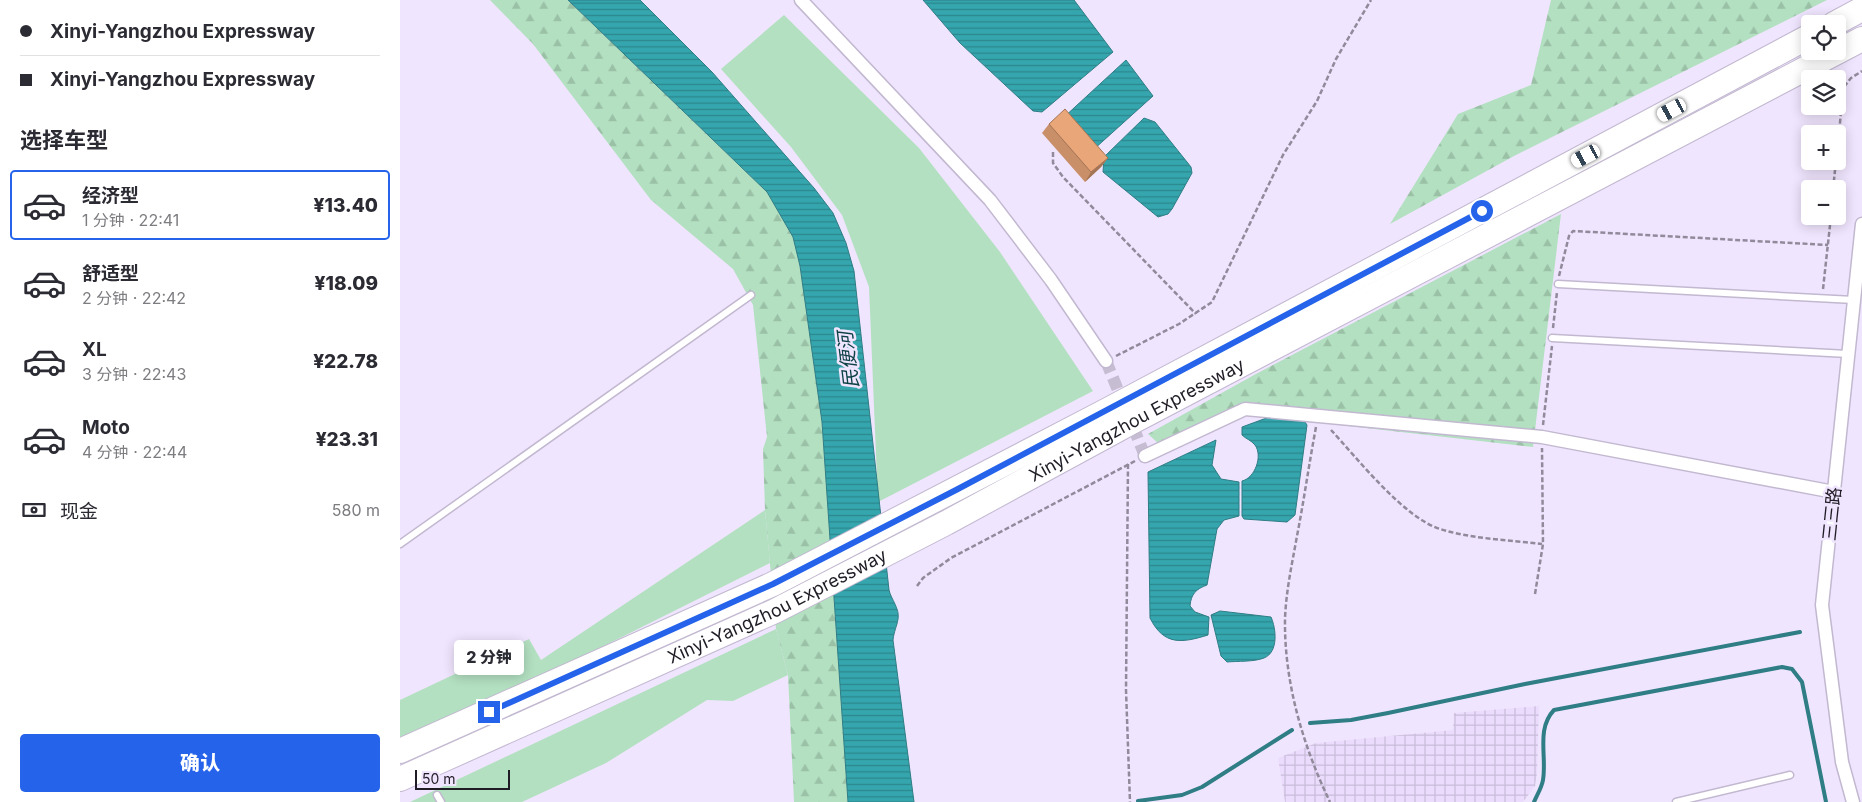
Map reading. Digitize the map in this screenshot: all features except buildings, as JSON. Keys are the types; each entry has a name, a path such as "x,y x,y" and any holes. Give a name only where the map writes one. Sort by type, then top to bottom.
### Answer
{"highway":[{"path":"1846,18 1862,9"},
{"name":"Xinyi-Yangzhou Expressway","path":"400,779 775,611 946,523 1130,423 1862,39"},
{"name":"Xinyi-Yangzhou Expressway","path":"400,752 773,584 940,498 1801,41"}],"street":[{"path":"801,0 990,200 1052,280 1106,361"},
{"name":"三三路","path":"1853,802 1842,762 1822,605 1848,354 1857,293 1862,224"},
{"path":"1145,456 1245,409 1542,437 1834,492"}],"lane":[{"path":"1558,284 1822,298 1857,293"},
{"path":"400,544 751,295"},
{"path":"1552,338 1848,354"},
{"path":"1676,802 1693,800 1790,775"},
{"path":"437,795 441,802"}],"path":[{"path":"1106,361 1196,314 1212,302 1283,155 1317,101 1336,59 1371,0"},
{"path":"1840,125 1843,88 1851,78 1862,71"},
{"path":"1052,152 1053,163 1063,177 1196,314"},
{"path":"1822,298 1829,225"},
{"path":"1318,416 1384,487 1415,515 1439,529 1486,538 1542,544"},
{"path":"1318,416 1288,583 1286,637 1287,663 1302,734 1316,773 1330,802"},
{"path":"916,586 922,578 951,558 1145,456"},
{"path":"1128,464 1126,690 1130,802"}],"shaded area":[{"path":"1539,706 1535,786 1523,802 1285,802 1278,758 1316,743 1453,730 1454,713"}],"green space":[{"path":"490,0 568,0 767,192 793,237 800,266 822,422 848,802 794,802 788,675 776,629 765,510 763,449 767,437 753,305 733,269 651,200 533,44"},
{"path":"1551,0 1827,0 1514,156 1390,224 1458,114 1531,85"},
{"path":"784,15 919,148 1000,252 1093,391 878,502 869,287 842,215 791,147 721,69"},
{"path":"1561,214 1533,447 1322,423 1321,409 1246,402 1159,444 1148,434 1254,375"},
{"path":"765,510 770,563 452,722 400,745 400,700 529,639 541,660"},
{"path":"776,629 788,675 733,701 707,700 606,763 522,802 410,802"}],"water":[{"name":"民便河","path":"568,0 640,0 712,72 814,188 833,213 846,243 854,271 889,590 898,615 893,640 914,802 848,802 822,422 800,266 793,237 767,192"},
{"path":"923,0 1074,0 1113,52 1042,112 1033,111 960,43"},
{"path":"1126,60 1153,96 1093,150 1062,119"},
{"path":"1144,118 1155,122 1191,167 1192,173 1172,209 1168,214 1158,217 1103,172 1104,157"},
{"path":"1272,416 1303,419 1307,425 1295,515 1287,522 1244,519 1242,516 1242,481 1251,476 1258,460 1258,455 1255,445 1242,435 1242,427"},
{"path":"1216,440 1212,465 1221,479 1239,482 1239,516 1224,520 1217,529 1207,585 1195,592 1192,598 1190,606 1195,612 1209,617 1208,635 1190,640 1174,640 1161,634 1150,618 1148,472"},
{"path":"1220,611 1271,617 1275,639 1269,655 1255,660 1227,662 1221,656 1211,615"}],"waterway":[{"path":"1310,723 1351,720 1525,684 1800,632"},
{"path":"1534,802 1543,780 1545,726 1554,710 1782,667 1792,669 1802,682 1826,802"},
{"path":"1138,801 1182,795 1202,787 1292,730"}],"tunnel":[{"path":"1106,361 1145,456"}],"route":[{"path":"489,712 773,584 956,490 1482,211"}]}
